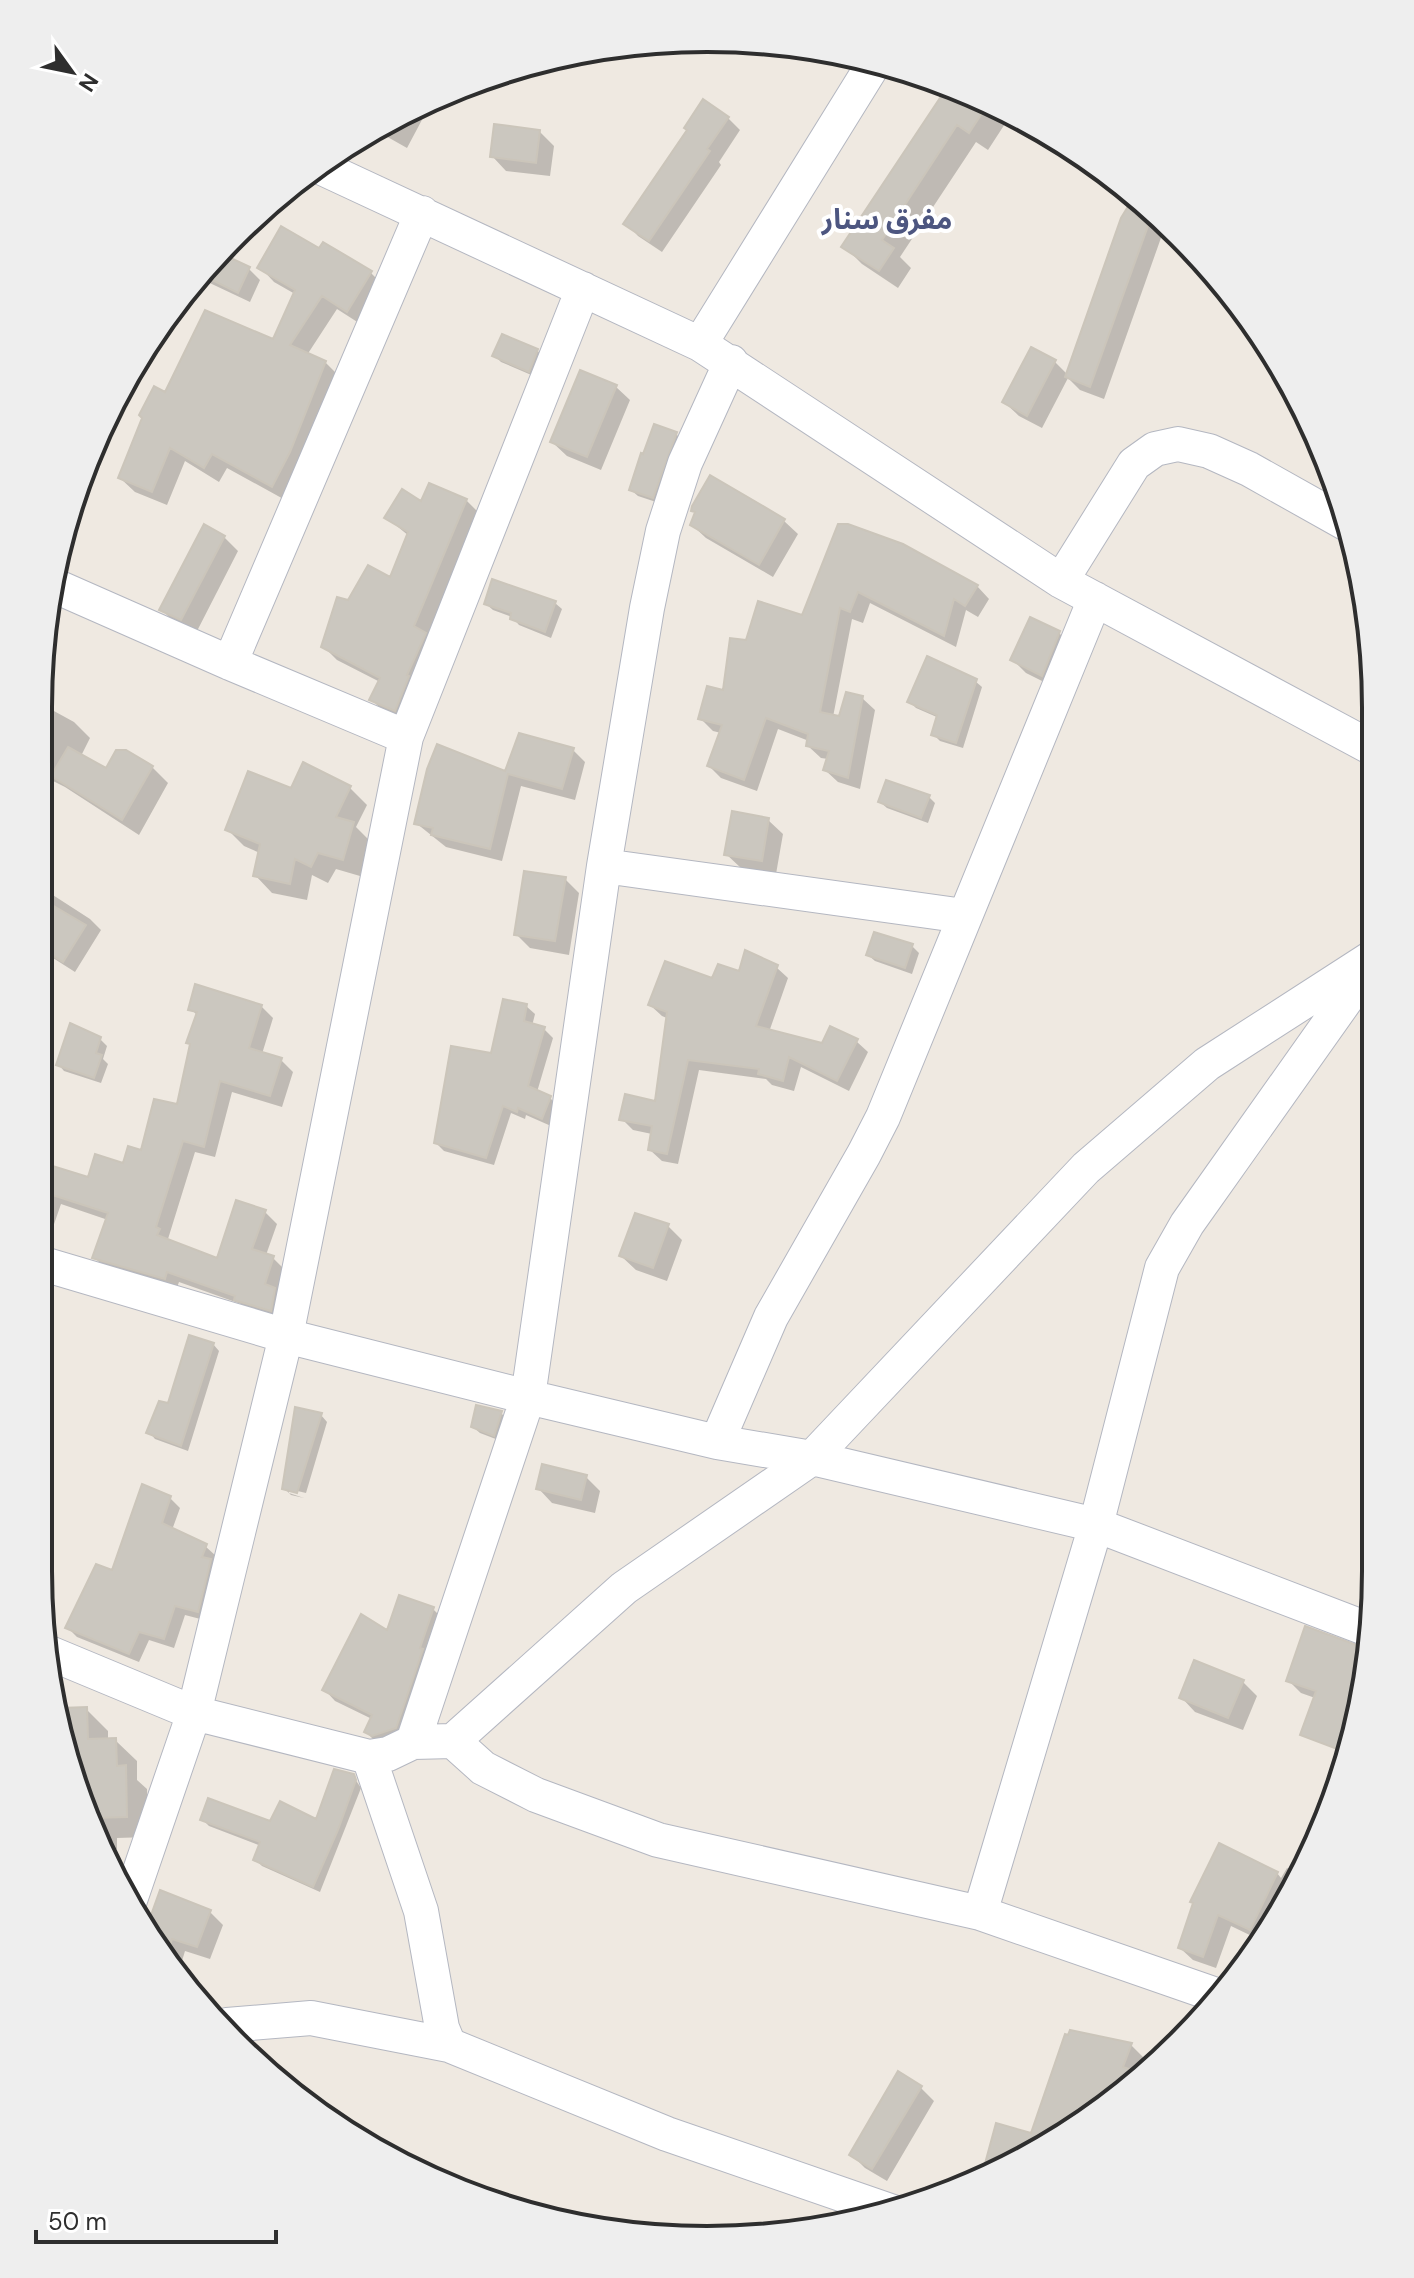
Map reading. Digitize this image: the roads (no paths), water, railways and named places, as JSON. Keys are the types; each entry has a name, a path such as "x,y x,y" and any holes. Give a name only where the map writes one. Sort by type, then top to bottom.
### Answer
{"street":[{"path":"700,344 868,72"},
{"path":"330,171 700,344 1061,581 1362,743"},
{"path":"230,663 422,213"},
{"path":"134,1887 194,1713 286,1336 406,737 583,289"},
{"path":"413,1742 528,1397 604,866 647,608 663,531 685,463 731,362"},
{"path":"1061,581 1134,464 1155,449 1178,444 1209,451 1249,469 1333,516"},
{"path":"63,590 406,737"},
{"path":"717,1442 771,1317 883,1117 1095,599"},
{"path":"604,866 964,916"},
{"path":"58,1657 194,1713 369,1757 388,1754 413,1742 453,1741 624,1588 812,1458 1086,1168 1207,1064 1362,966"},
{"path":"980,1913 1096,1525 1162,1268 1172,1245 1362,975"},
{"path":"52,1266 286,1336 528,1397 717,1442 812,1458 1096,1525 1360,1626"},
{"path":"453,1741 483,1768 536,1795 658,1840 980,1913 1208,1992"},
{"path":"369,1757 421,1911 442,2028 449,2045"},
{"path":"235,2024 311,2018 449,2045 667,2134 873,2205"}],"district":[{"name":"مفرق سنار","path":"887,219"}]}
